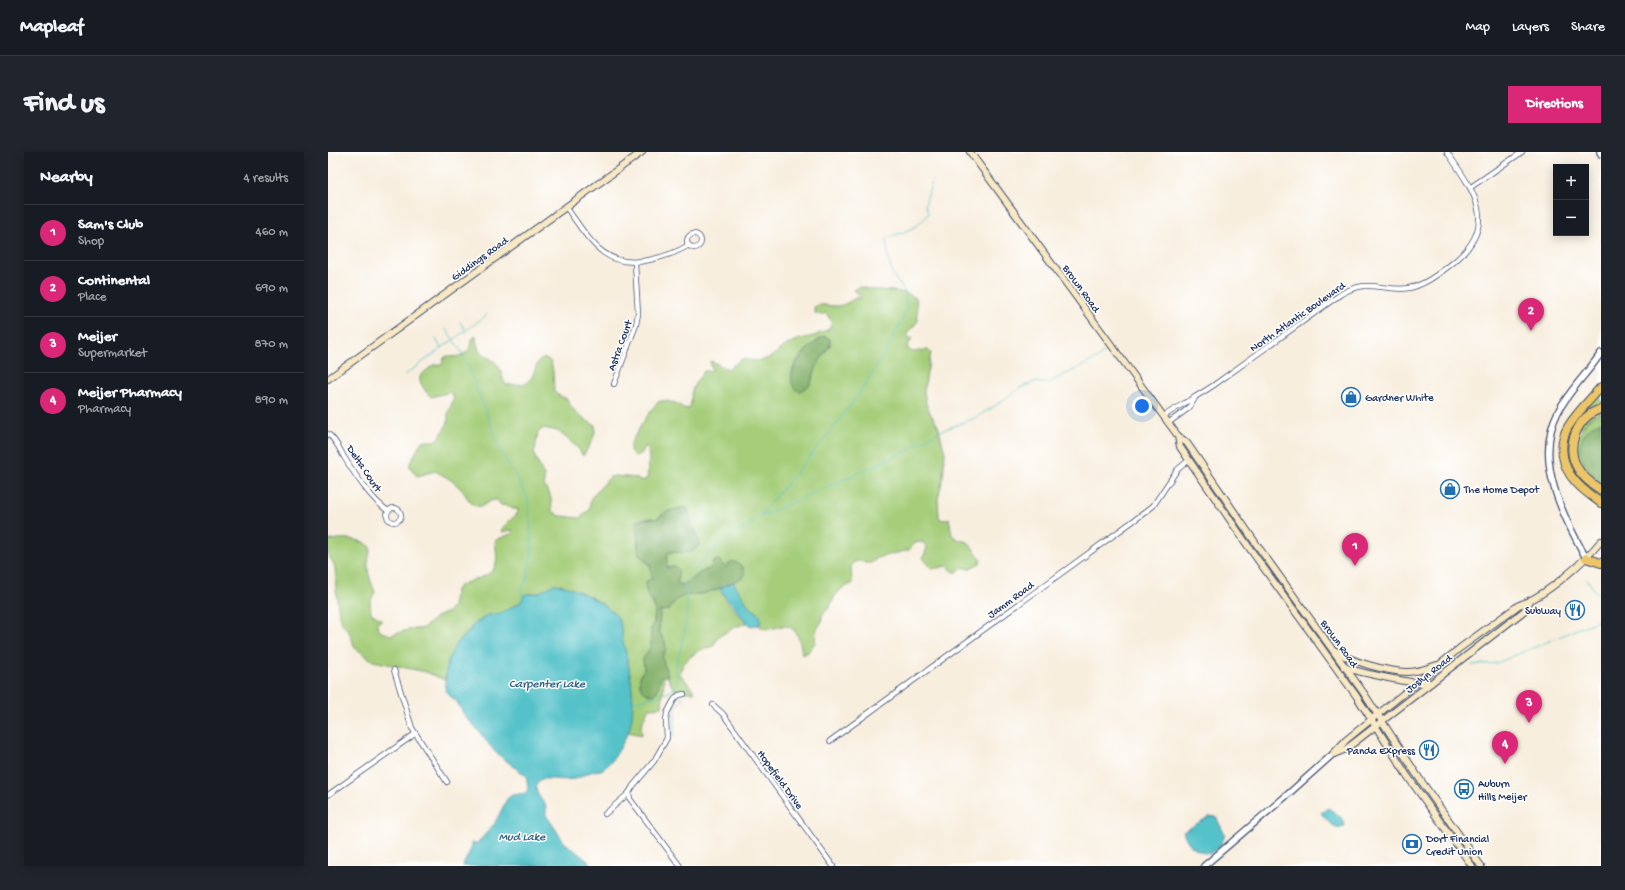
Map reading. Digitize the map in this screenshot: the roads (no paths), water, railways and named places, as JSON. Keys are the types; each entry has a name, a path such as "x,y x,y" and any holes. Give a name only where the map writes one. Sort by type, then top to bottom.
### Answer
{"highway":[{"path":"1601,387 1567,428 1562,449 1564,462 1574,480 1601,503"},
{"path":"1601,409 1592,412 1579,426 1574,436 1572,449 1574,461 1579,471 1601,490"},
{"path":"1586,558 1601,563"}],"main road":[{"name":"Giddings Road","path":"328,379 642,152"},
{"name":"Brown Road","path":"970,152 1168,423 1178,436 1187,443 1275,571 1378,714 1481,866"},
{"name":"Brown Road","path":"1178,436 1180,447 1237,531 1371,719 1398,762 1472,866"},
{"path":"1189,460 1196,456"},
{"path":"1237,531 1247,540 1269,571 1275,571"},
{"name":"Joslyn Road","path":"1333,754 1346,740 1416,683 1519,605 1530,601 1586,558 1601,541"},
{"name":"Joslyn Road","path":"1333,754 1346,749 1376,727 1524,610 1530,601"},
{"path":"1329,645 1337,652 1355,661 1397,671 1418,671 1441,664"},
{"path":"1328,659 1344,666 1416,683 1427,684 1434,681"},
{"path":"1398,762 1407,770 1434,809 1443,812"},
{"path":"1436,817 1443,812"},
{"path":"1436,817 1442,819 1455,839 1472,853"}],"street":[{"name":"North Atlantic Boulevard","path":"1164,416 1184,402 1195,398 1341,294 1352,288 1363,286 1398,289 1419,285 1432,279 1463,256 1476,237 1478,223 1477,205 1471,187 1447,152"},
{"path":"1471,187 1522,152"},
{"path":"566,207 598,250 614,259 635,263 666,256 689,245"},
{"name":"Astra Court","path":"614,384 636,325 638,314 635,263"},
{"path":"1586,558 1552,482 1548,467 1549,439 1558,412 1601,353"},
{"name":"North Atlantic Boulevard","path":"1168,423 1189,408 1195,398"},
{"name":"Delta Court","path":"328,434 337,442 345,458 373,498 388,511"},
{"name":"Jamm Road","path":"830,741 1153,506 1177,470 1189,460"},
{"path":"394,670 415,734 447,782"},
{"path":"605,814 629,793 660,751 667,738 666,722 668,713 674,700 679,695 684,694"},
{"name":"Hopefield Drive","path":"713,704 726,718 833,866"},
{"path":"328,795 415,734"},
{"name":"Joslyn Road","path":"1204,866 1333,754"},
{"path":"629,793 630,799 680,866"}],"water":[{"path":"733,582 748,605 760,615 761,620 758,625 750,626 721,591 721,588"},
{"name":"Carpenter Lake","path":"554,584 570,588 589,596 606,607 618,618 628,661 633,706 632,716 626,737 615,757 602,770 592,772 575,779 541,779 536,786 539,797 546,806 546,815 564,842 594,866 463,866 472,842 477,844 495,823 507,799 512,795 526,793 528,788 526,776 495,752 472,723 466,718 457,702 446,692 445,686 447,664 455,645 470,631 471,627 487,615 498,614 520,603 525,594 538,593"},
{"path":"1328,808 1340,816 1344,822 1344,827 1340,828 1333,826 1326,819 1321,813"},
{"path":"1210,816 1216,817 1225,835 1220,847 1209,854 1199,851 1193,847 1187,841 1183,832"}],"waterway":[{"path":"758,518 849,408 880,360 901,323 906,310 905,292 894,277 888,257 886,239 911,229 925,218 928,213 925,205 932,181"},
{"path":"405,375 487,315"},
{"path":"460,322 465,330"},
{"path":"446,329 463,354 501,451 528,498 532,552 527,579 521,590 523,599"},
{"path":"436,339 441,348"},
{"path":"632,702 670,692 675,689 677,683 676,664 685,632 687,604 684,584 701,561 715,548 758,518 905,452 938,432 975,418 1020,388 1034,382 1050,382 1094,360 1108,350"},
{"path":"1587,579 1594,590 1601,596"},
{"path":"1472,665 1497,663 1601,619"},
{"path":"674,736 675,710 676,706 683,699 681,696"}],"place":[{"name":"Continental","path":"1531,331"},
{"name":"Gardner White","path":"1351,397"},
{"name":"The Home Depot","path":"1450,489"},
{"name":"Sam's Club","path":"1355,566"},
{"name":"Subway","path":"1575,610"},
{"name":"Meijer","path":"1529,723"},
{"name":"Panda Express","path":"1429,750"},
{"name":"Meijer Pharmacy","path":"1505,764"},
{"name":"Auburn Hills Meijer","path":"1464,789"},
{"name":"Dort Financial Credit Union","path":"1412,844"}],"water label":[{"name":"Mud Lake","path":"522,836"}]}
